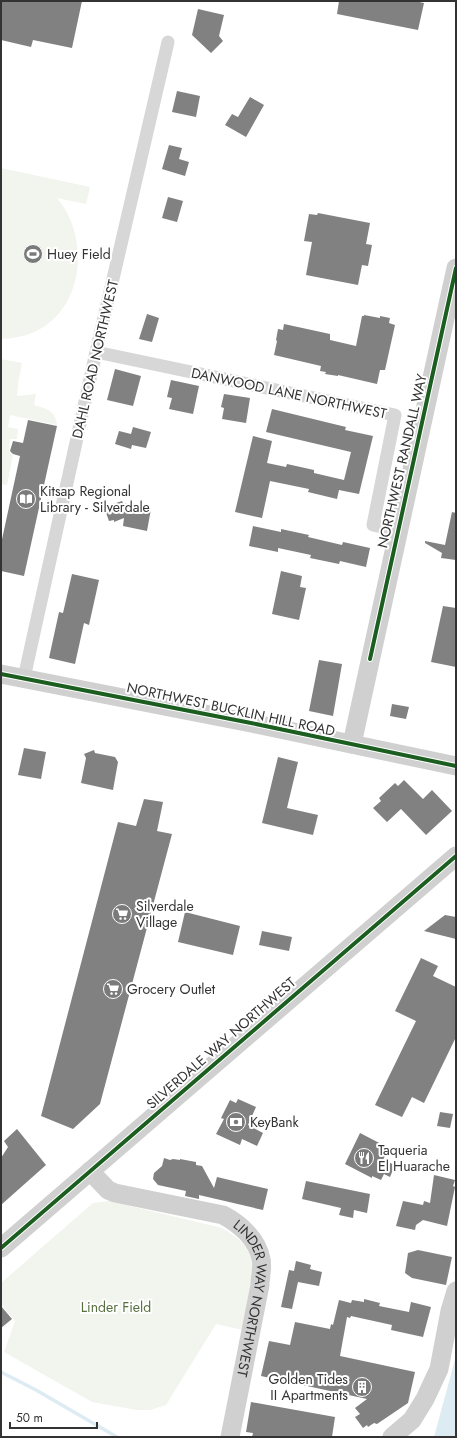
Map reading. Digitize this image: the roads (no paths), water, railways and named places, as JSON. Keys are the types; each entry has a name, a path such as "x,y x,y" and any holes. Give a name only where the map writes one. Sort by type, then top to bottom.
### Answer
{"main road":[{"name":"NORTHWEST RANDALL WAY","path":"352,744 456,268"},
{"name":"NORTHWEST BUCKLIN HILL ROAD","path":"1,674 251,723 456,766"},
{"name":"SILVERDALE WAY NORTHWEST","path":"1,1248 456,856"},
{"name":"LINDER WAY NORTHWEST","path":"90,1171 108,1190 115,1193 223,1215 234,1222 253,1240 261,1260 260,1284 230,1437"},
{"path":"392,1437 412,1420 425,1399 439,1369 450,1311 456,1290"}],"street":[{"name":"DAHL ROAD NORTHWEST","path":"24,678 96,352 168,42"},
{"name":"DANWOOD LANE NORTHWEST","path":"96,352 396,415 373,525 398,531"}],"waterway":[{"path":"1,1372 36,1390 117,1437"}],"place":[{"name":"Huey Field","path":"33,254"},
{"name":"Kitsap Regional Library - Silverdale","path":"26,499"},
{"name":"Silverdale Village","path":"122,914"},
{"name":"Grocery Outlet","path":"113,989"},
{"name":"KeyBank","path":"236,1122"},
{"name":"Taqueria El Huarache","path":"364,1158"},
{"name":"Golden Tides II Apartments","path":"362,1387"}],"park label":[{"name":"Linder Field","path":"116,1307"}]}
